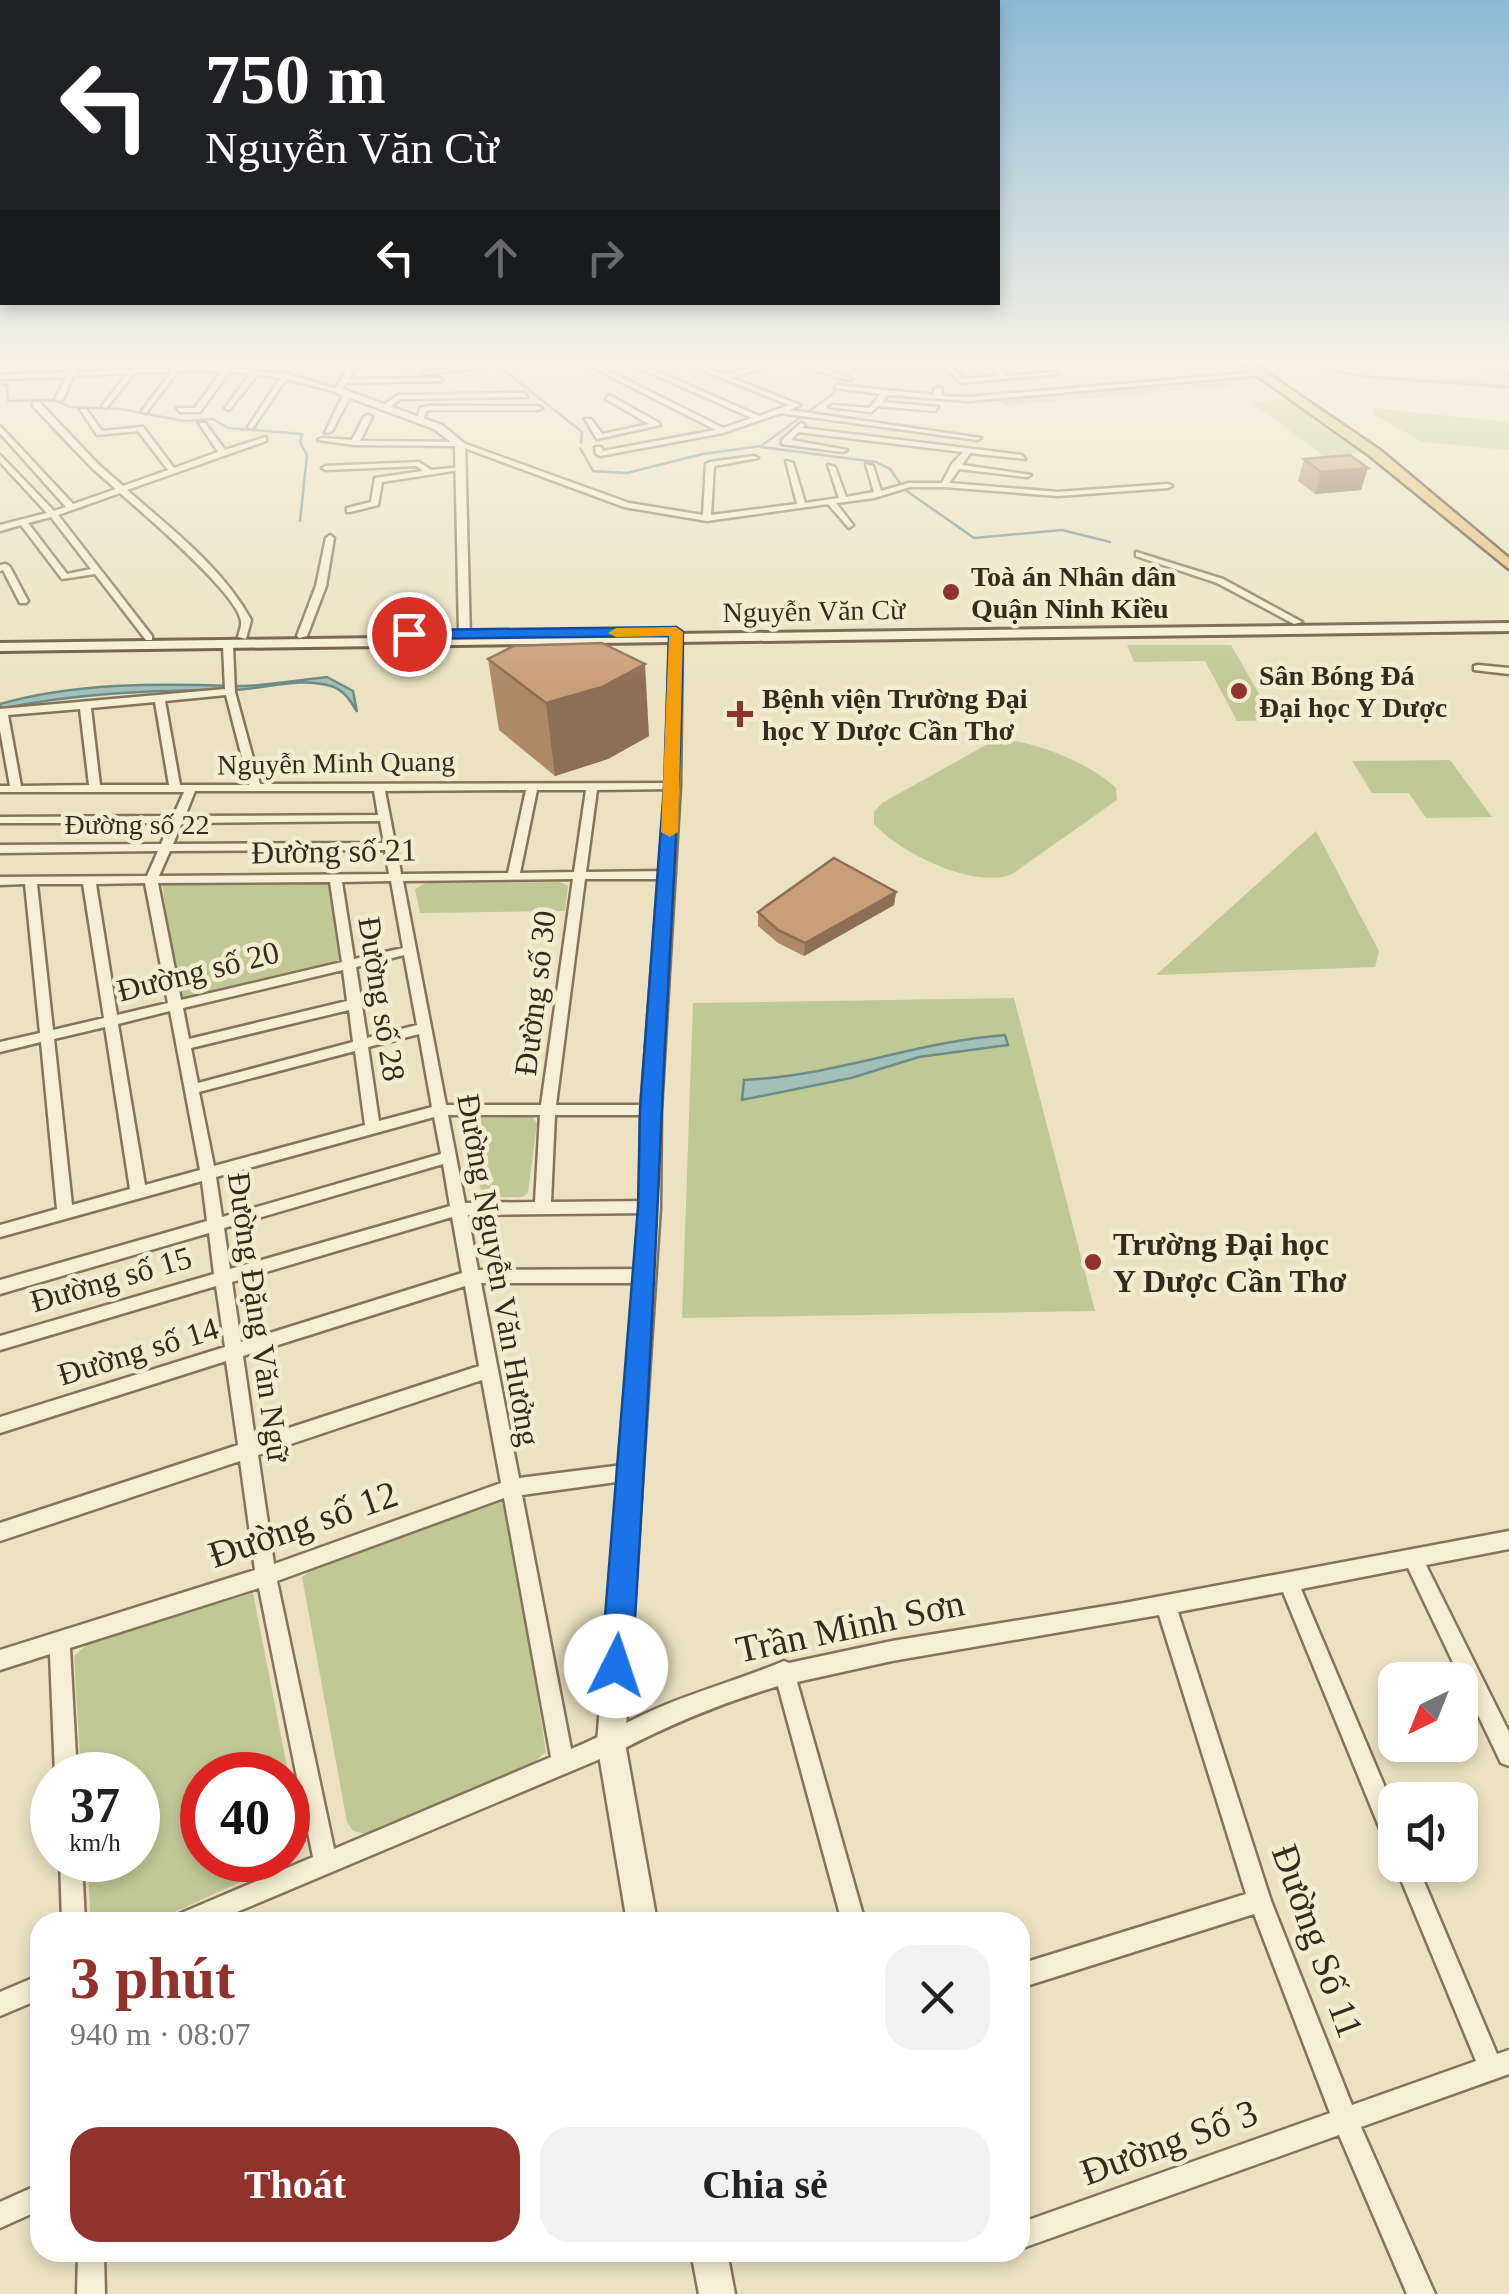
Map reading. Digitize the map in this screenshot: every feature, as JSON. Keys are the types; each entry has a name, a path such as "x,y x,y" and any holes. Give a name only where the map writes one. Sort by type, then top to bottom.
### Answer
{"highway":[{"path":"1401,469 1509,565"},
{"path":"1404,469 1509,549"}],"main road":[{"name":"Nguyễn Văn Cừ","path":"0,644 228,646 1509,619"},
{"name":"Nguyễn Văn Cừ","path":"0,644 465,634 1509,627"}],"street":[{"path":"11,469 53,514 149,638"},
{"path":"37,469 70,506"},
{"path":"103,469 192,552 237,603 246,620 242,637"},
{"path":"426,469 429,473"},
{"path":"350,510 375,504 380,480 462,469"},
{"path":"462,469 465,634"},
{"path":"529,469 627,505 707,518 894,493 904,485 1058,494 1168,486"},
{"path":"707,518 710,469"},
{"path":"792,469 802,506"},
{"path":"832,469 843,499"},
{"path":"869,469 878,493 874,496"},
{"path":"944,485 954,469"},
{"path":"980,469 1027,475"},
{"path":"0,528 53,514 172,470"},
{"path":"830,501 849,525"},
{"path":"23,522 65,577 96,570"},
{"path":"302,636 321,586 330,538"},
{"path":"1138,554 1220,581 1297,622"},
{"path":"4,566 23,601"},
{"path":"637,1912 610,1743 650,1207 651,1110 668,875 676,635"},
{"path":"228,646 230,688 256,789"},
{"path":"1478,668 1509,672"},
{"path":"16,790 4,707 85,705 230,688"},
{"path":"151,881 183,789 160,698"},
{"path":"85,705 95,789"},
{"name":"Đường số 30","path":"542,1208 548,1110 592,786"},
{"name":"Nguyễn Minh Quang","path":"0,789 672,786"},
{"name":"Đường Nguyễn Văn Hưởng","path":"379,787 400,878 424,1028 563,1763"},
{"path":"513,876 532,787"},
{"path":"0,820 384,818"},
{"name":"Đường số 22","path":"0,849 393,846"},
{"name":"Đường số 21","path":"0,881 668,875"},
{"name":"Đường số 28","path":"336,879 373,1128"},
{"path":"31,881 65,1213"},
{"name":"Đường Đặng Văn Ngữ","path":"151,881 178,1003 208,1173 266,1576 325,1860"},
{"path":"90,882 138,1193"},
{"name":"Đường số 20","path":"0,1047 410,950"},
{"path":"184,1045 353,1004"},
{"path":"193,1089 424,1028"},
{"path":"0,1231 440,1110 651,1110"},
{"path":"0,1287 449,1158"},
{"name":"Đường số 15","path":"0,1343 459,1209 650,1207"},
{"name":"Đường số 14","path":"0,1424 471,1277 644,1276"},
{"path":"0,1532 489,1370"},
{"name":"Đường số 12","path":"0,1660 266,1576 509,1488 632,1472"},
{"name":"Trần Minh Sơn","path":"209,1912 610,1743 663,1714 784,1670 1289,1584 1509,1540"},
{"path":"1413,1558 1509,1755"},
{"path":"1289,1584 1378,1797"},
{"name":"Đường Số 11","path":"1166,1605 1260,1901 1344,2118 1421,2294"},
{"path":"59,1640 65,1752"},
{"path":"784,1670 851,1912"},
{"path":"71,1882 73,1912"},
{"path":"1414,1882 1500,2065"},
{"path":"1030,1973 1260,1901"},
{"path":"0,2004 30,1991"},
{"name":"Đường Số 3","path":"1030,2232 1500,2065"},
{"path":"0,2215 30,2201"},
{"path":"91,2262 91,2294"},
{"path":"710,2262 717,2294"}],"green space":[{"name":"Sân Bóng Đá Đại học Y Dược","path":"1127,645 1231,645 1274,720 1237,721 1205,661 1134,662"},
{"path":"995,740 1024,743 1076,762 1116,788 1117,800 1012,874 997,878 939,866 901,846 874,824 874,812 882,803"},
{"path":"1450,760 1492,817 1426,818 1409,793 1372,793 1352,761"},
{"path":"1316,831 1379,951 1375,967 1156,975"},
{"path":"560,882 568,886 565,911 420,913 415,889 426,883"},
{"path":"162,884 332,884 339,960 180,998"},
{"path":"1014,998 1095,1311 682,1318 693,1003"},
{"path":"532,1117 537,1123 528,1193 522,1197 483,1197 463,1123 474,1118"},
{"path":"497,1496 507,1499 546,1752 532,1764 365,1834 353,1831 347,1822 302,1577 313,1568"},
{"path":"253,1593 284,1752 180,1752 180,1882 240,1882 175,1912 90,1912 88,1882 160,1882 160,1752 80,1752 74,1656 90,1642"}],"water":[{"path":"327,677 353,691 357,712 340,690 306,682 243,689 86,696 0,709 0,704 28,697 86,688 244,686"},
{"path":"1005,1035 1008,1045 919,1057 851,1078 742,1100 744,1080 810,1072 939,1044"}],"building":[{"path":"602,643 645,664 602,687 546,703 488,659 514,646"},
{"path":"834,858 896,892 805,943 778,930 758,912"}],"waterway":[{"path":"300,521 306,469"},
{"path":"592,469 627,473 643,469"},
{"path":"890,469 904,489 974,538 1062,530 1110,542"}],"slow traffic":[{"path":"616,633 676,632 670,832"}],"place":[{"name":"Toà án Nhân dân Quận Ninh Kiều","path":"951,592"},
{"name":"Sân Bóng Đá Đại học Y Dược","path":"1239,691"},
{"name":"Bệnh viện Trường Đại học Y Dược Cần Thơ","path":"740,714"},
{"name":"Trường Đại học Y Dược Cần Thơ","path":"1093,1262"}],"route":[{"path":"409,634 676,632 672,786 651,1110 650,1207 616,1666"}]}
